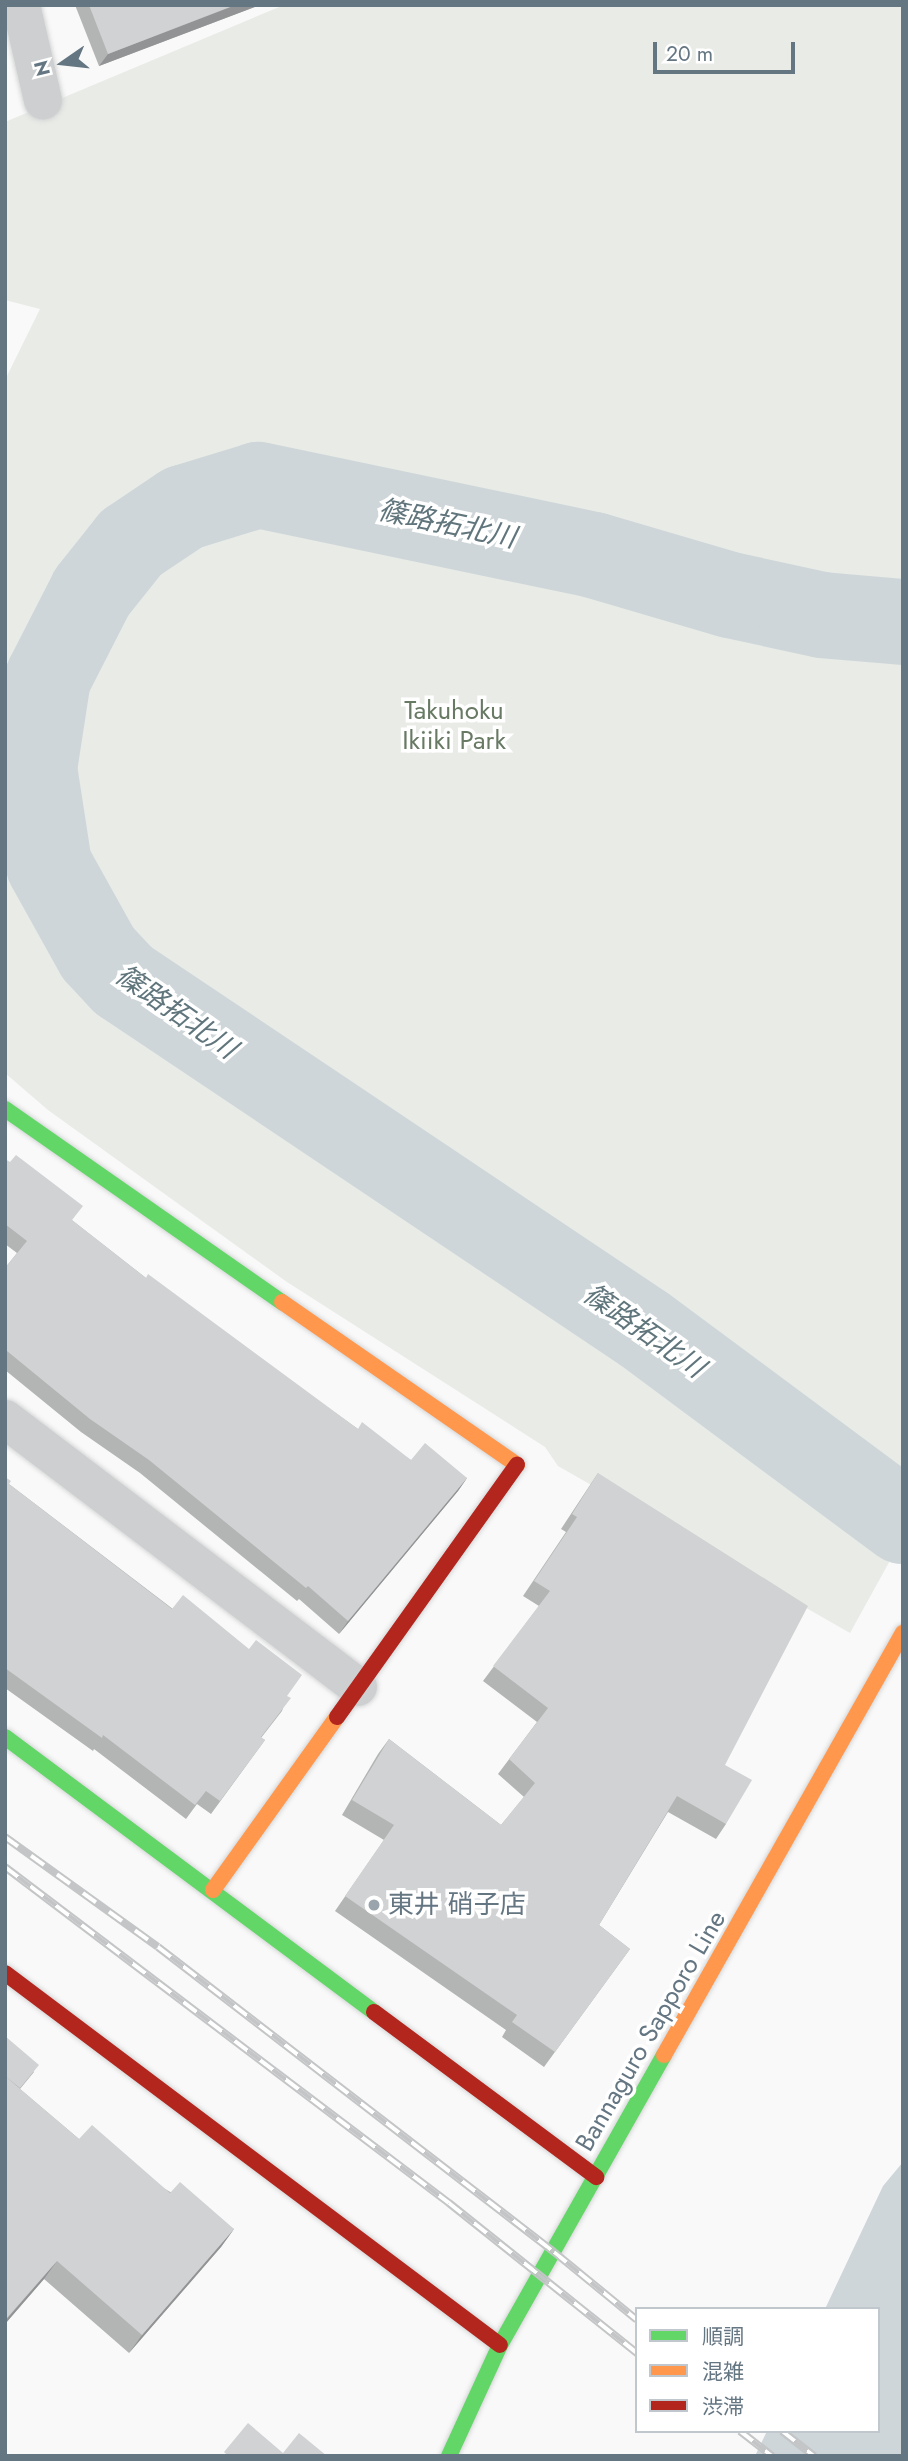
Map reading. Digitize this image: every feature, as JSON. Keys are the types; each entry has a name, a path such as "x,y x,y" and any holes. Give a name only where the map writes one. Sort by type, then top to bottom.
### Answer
{"street":[{"path":"21,5 43,100"},
{"path":"5,1109 517,1465 213,1890"},
{"path":"5,1419 358,1687"},
{"name":"Bannaguro Sapporo Line","path":"449,2456 500,2345 903,1633"},
{"path":"5,1737 596,2177"},
{"path":"5,1973 500,2345"}],"green space":[{"name":"Takuhoku Ikiiki Park","path":"284,5 903,5 903,1537 850,1633 558,1466 545,1447 287,1282 48,1110 5,1073 5,380 40,309 5,300 5,122"}],"shaded area":[{"path":"903,2162 903,2456 755,2456 766,2433 880,2433 880,2307 826,2307 883,2186"}],"building":[{"path":"89,5 235,5 108,54"},
{"path":"16,1155 83,1206 72,1220 146,1278 148,1274 358,1429 362,1422 411,1460 425,1443 467,1478 348,1621 149,1460 90,1419 7,1351 5,1353 5,1268 27,1241 5,1224 5,1159 10,1162"},
{"path":"598,1473 808,1606 725,1765 752,1780 726,1824 677,1796 599,1925 630,1949 555,2052 512,2022 517,2015 345,1896 394,1825 352,1800 389,1739 501,1825 535,1783 509,1759 548,1708 493,1666 550,1591 534,1581 577,1517 572,1514"},
{"path":"5,1477 11,1481 9,1484 172,1609 183,1595 249,1649 256,1640 302,1675 287,1696 291,1698 261,1737 265,1740 220,1801 206,1791 195,1805 103,1735 102,1738 5,1668"},
{"path":"5,2036 39,2065 20,2088 5,2076"},
{"path":"5,2076 79,2139 92,2125 170,2193 180,2182 234,2229 142,2335 57,2261 5,2319"},
{"path":"248,2423 283,2453 299,2433 327,2456 228,2456 224,2452"}],"waterway":[{"name":"篠路拓北川","path":"903,622 822,615 730,595 594,555 258,485 183,508 131,543 92,592 48,678 34,768 49,865 98,953 123,980 644,1329 903,1521"}],"railway":[{"path":"5,1837 158,1947 554,2252 635,2318"},
{"path":"5,1867 449,2203 635,2351"},
{"path":"743,2433 772,2456"},
{"path":"785,2433 814,2456"}],"traffic: fast":[{"path":"5,1109 282,1302"},
{"path":"5,1737 374,2012"},
{"path":"449,2456 500,2345 664,2055"}],"traffic: slow":[{"path":"282,1302 517,1465"},
{"path":"664,2055 903,1633"},
{"path":"213,1890 337,1717"}],"traffic: jam":[{"path":"337,1717 517,1465"},
{"path":"5,1973 500,2345"},
{"path":"374,2012 596,2177"}],"place":[{"name":"東井 硝子店","path":"374,1905"}]}
